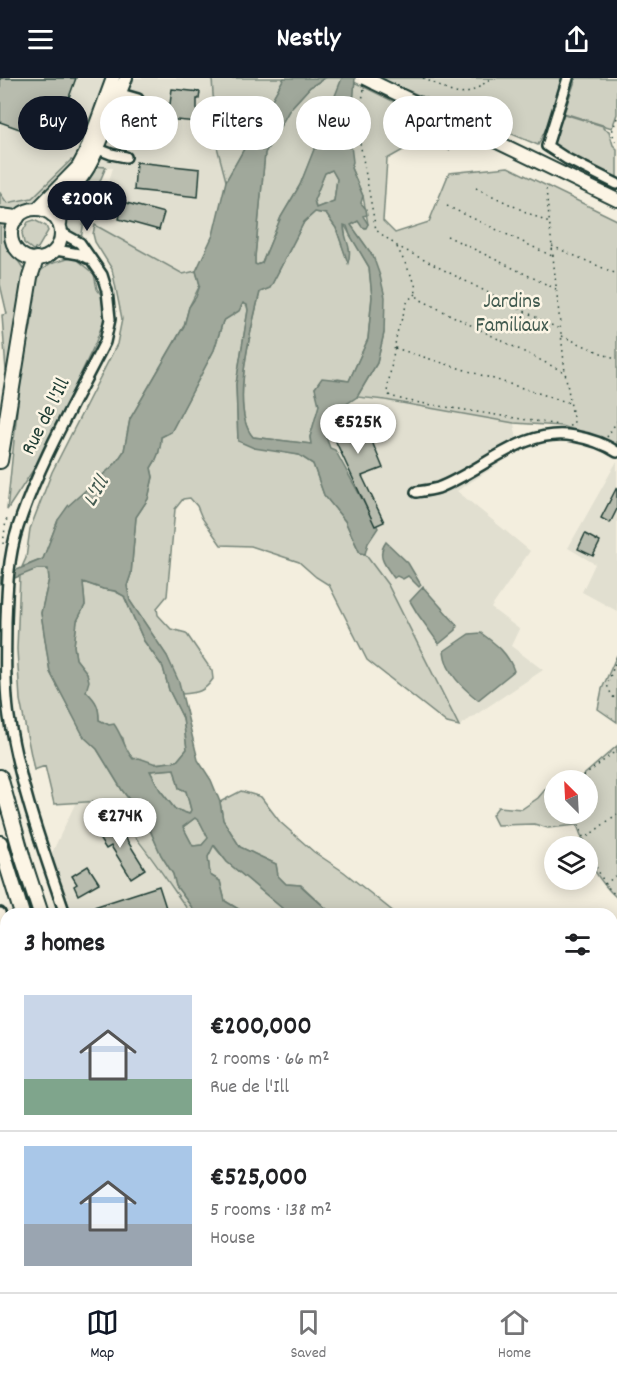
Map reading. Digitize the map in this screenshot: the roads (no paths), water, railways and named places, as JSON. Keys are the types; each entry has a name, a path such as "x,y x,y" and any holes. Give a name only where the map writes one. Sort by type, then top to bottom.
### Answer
{"highway":[{"path":"0,216 17,218"},
{"path":"0,461 30,277 36,259"},
{"path":"0,777 39,908"},
{"path":"0,843 20,908"}],"main road":[{"path":"113,78 114,92"},
{"path":"61,229 51,213 38,208 30,209 17,218 13,225 12,241 21,254 36,259 43,258 56,250 61,239 61,229 61,211 65,199 88,168 93,147 114,92 126,78"},
{"path":"368,82 617,200"},
{"path":"38,208 78,167 93,147"}],"street":[{"path":"568,78 547,146 567,159 617,184"},
{"path":"114,92 128,96"},
{"path":"93,147 126,157"},
{"name":"Rue de l'Ill","path":"61,229 80,243 102,275 107,291 110,319 105,342 32,488 17,530 9,563 5,675 9,716 32,815 63,908"},
{"path":"56,250 79,254 87,258 89,256"},
{"path":"416,492 437,488 530,439 553,434 604,443 617,452"}],"water":[{"path":"284,78 325,78 310,87 302,96 296,96 296,102 284,120 284,96 274,96"},
{"path":"342,78 355,78 354,96 335,96"},
{"name":"L'Ill","path":"243,150 267,150 255,257 257,265 262,263 281,217 300,185 314,150 352,150 353,162 351,168 363,196 361,203 367,215 363,216 368,224 366,228 362,227 358,221 351,225 373,256 380,276 385,297 384,333 377,363 357,397 328,422 326,437 330,448 335,450 378,528 368,543 365,554 360,553 345,521 324,495 313,464 299,455 254,448 238,441 236,384 248,310 247,305 243,303 239,311 223,321 214,350 171,432 161,437 159,453 151,468 153,477 148,499 136,517 131,574 127,586 130,601 167,656 179,682 198,760 211,780 220,802 223,820 240,847 276,864 278,876 286,884 300,885 325,908 282,908 227,862 214,845 208,857 210,875 220,881 225,901 237,908 192,908 176,886 173,874 161,855 147,823 122,790 97,749 84,737 50,672 41,613 49,579 48,569 37,569 0,584 0,577 43,559 58,520 68,506 116,463 124,451 130,419 184,326 189,307 196,297 200,285 196,271 213,235 226,181","holes":["332,170 337,179 334,201 316,208 314,200 325,173","315,212 326,214 336,228 348,263 349,248 344,225 347,226 369,267 372,297 368,339 349,381 322,378 315,388 319,405 310,437 311,444 253,437 246,424 243,408 244,367 260,292 270,288 304,222","83,582 115,591 124,596 144,641 163,667 169,690 183,718 187,749 177,761 156,764 139,758 133,759 114,724 109,725 99,720 96,704 86,691 89,681 87,673 76,659 74,646 77,621 85,605","174,769 179,788 186,791 191,810 189,814 175,809 160,790 150,771","195,818 200,822 208,838 202,845 193,846 183,827"]},
{"path":"386,542 408,563 421,585 419,587 408,576 403,579 397,576 394,578 382,556"},
{"path":"423,587 457,625 456,630 439,644 410,601"},
{"path":"481,633 505,654 514,671 478,700 451,673 444,651 469,634"}],"park label":[{"name":"Jardins Familiaux","path":"512,315"}]}
